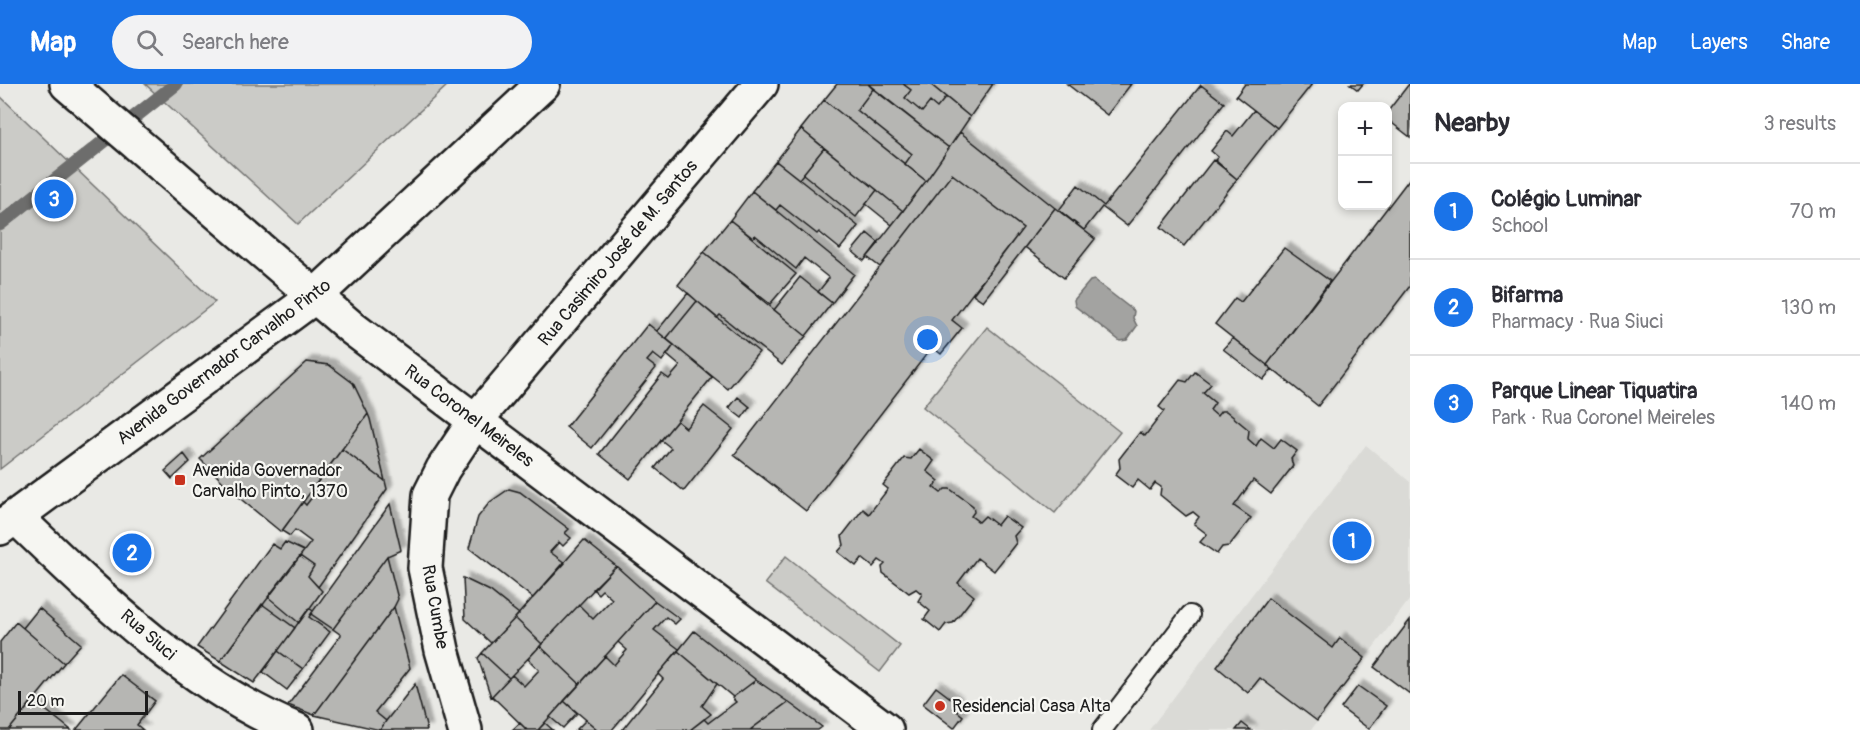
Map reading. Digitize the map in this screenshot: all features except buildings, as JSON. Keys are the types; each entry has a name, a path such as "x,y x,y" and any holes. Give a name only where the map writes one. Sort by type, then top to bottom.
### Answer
{"street":[{"name":"Rua Coronel Meireles","path":"67,84 314,297 475,422 886,730"},
{"name":"Avenida Governador Carvalho Pinto","path":"8,523 314,297 543,84"},
{"name":"Rua Casimiro José de M. Santos","path":"475,422 760,84"},
{"name":"Rua Cumbe","path":"465,730 442,650 425,568 430,495 443,469 475,422"},
{"name":"Rua Siuci","path":"8,523 62,561 191,672 267,718 297,730"}],"lane":[{"path":"1102,730 1190,615"}],"shaded area":[{"path":"145,84 449,84 298,224"},
{"path":"0,96 215,302 0,469"},
{"path":"1094,280 1134,311 1133,318 1137,326 1127,340 1120,341 1075,306 1074,300 1090,281"},
{"path":"987,327 1120,432 1055,513 923,407"},
{"path":"1366,445 1410,482 1410,599 1311,730 1149,730"},
{"path":"786,556 900,646 880,672 765,583"}],"waterway":[{"path":"0,224 176,84"}],"place":[{"name":"Parque Linear Tiquatira","path":"54,199"},
{"name":"Avenida Governador Carvalho Pinto, 1370","path":"180,480"},
{"name":"Colégio Luminar","path":"1352,541"},
{"name":"Bifarma","path":"132,553"},
{"name":"Residencial Casa Alta","path":"940,706"}]}
